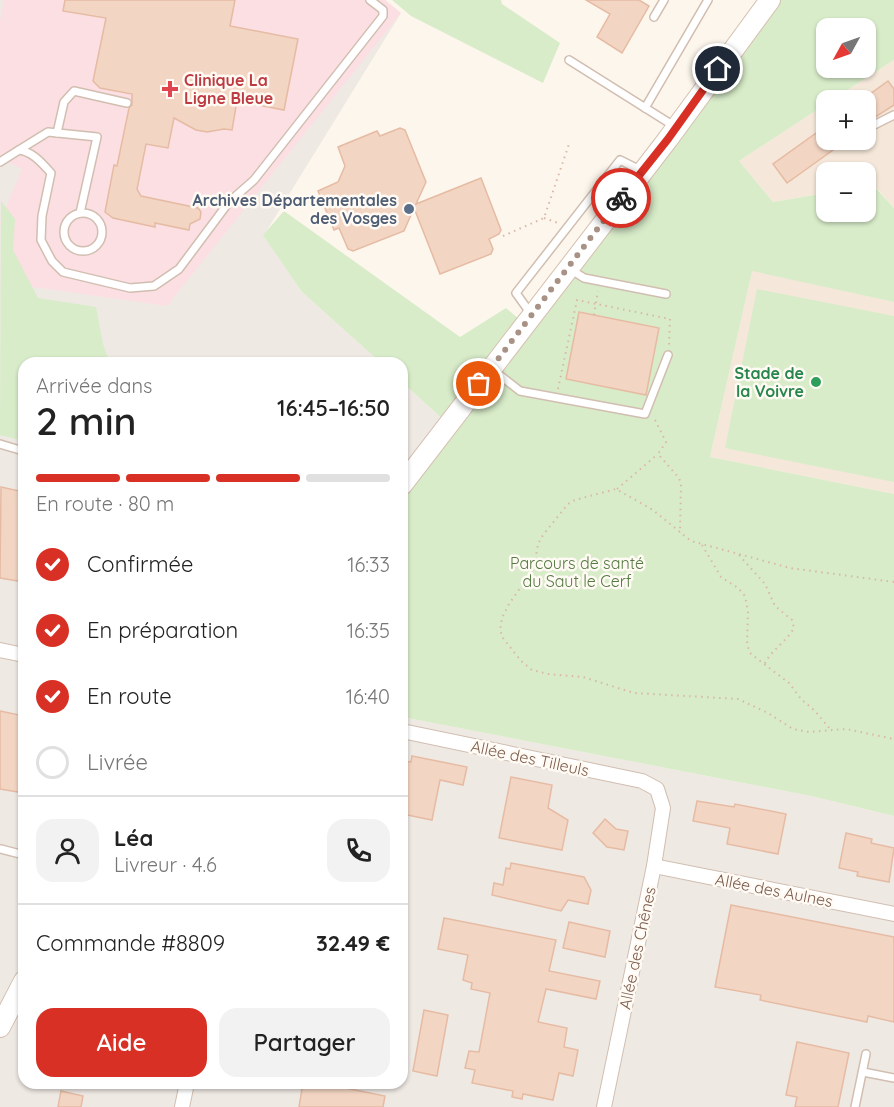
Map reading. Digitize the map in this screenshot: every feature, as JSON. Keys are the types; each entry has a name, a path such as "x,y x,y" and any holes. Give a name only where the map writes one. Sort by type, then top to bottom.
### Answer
{"street":[{"path":"408,477 676,127 770,0"},
{"path":"0,650 18,654"},
{"name":"Allée des Tilleuls","path":"408,732 642,781 657,789"},
{"name":"Allée des Chênes","path":"604,1107 654,866 663,808 657,789"},
{"name":"Allée des Aulnes","path":"654,866 894,914"},
{"path":"0,1027 18,992"},
{"path":"182,1107 186,1089"}],"lane":[{"path":"19,150 26,151 39,159 51,173 42,216 41,240 52,261 63,272 130,288 154,286 179,269 229,202 254,180 383,16 384,10 370,0"},
{"path":"654,17 664,0"},
{"path":"645,108 708,0"},
{"path":"568,60 676,127"},
{"path":"57,133 64,102 74,91 127,103"},
{"path":"876,124 894,116"},
{"path":"0,162 48,132 97,137 80,213"},
{"path":"532,315 516,293 620,160 642,171"},
{"path":"80,213 92,215 100,225 101,237 88,249 72,247 65,237 65,224 74,215 80,213"},
{"path":"567,268 584,278 666,294"},
{"path":"491,369 520,391 645,414 668,355"},
{"path":"0,444 18,449"},
{"path":"1,849 18,853"},
{"path":"855,1107 866,1054"},
{"path":"862,1072 894,1078"}],"path":[{"path":"543,218 569,144"},
{"path":"503,236 543,218 568,227"},
{"path":"594,315 600,281"},
{"path":"556,398 577,300 670,319 668,355"},
{"path":"648,408 666,442 658,454 616,489 568,504 543,535 538,544 534,568 502,618 500,630 503,638 521,661 532,670 583,677 634,693 738,699 768,713 793,729 809,732 846,729 894,739"},
{"path":"658,454 679,478 681,484 680,533"},
{"path":"616,489 653,510 691,541 702,545 790,568 894,582"},
{"path":"702,545 721,577 738,588 745,596 748,611 747,645 751,654 789,683 830,729"},
{"path":"738,554 765,584 776,606 792,620 794,628 790,635 768,656 764,665"}],"shaded area":[{"path":"0,0 385,0 401,13 264,235 302,292 374,357 18,357 18,1089 408,1089 408,718 811,796 894,816 894,1107 0,1107"},
{"name":"Clinique La Ligne Bleue","path":"4,0 385,0 401,13 167,306 26,286 0,222 22,169 0,158 0,20"},
{"path":"894,60 894,208 876,187 876,162 816,162 816,195 773,202 739,161 816,111 816,150 876,150 876,90 848,90 866,78 876,78 876,72"},
{"name":"Stade de la Voivre","path":"752,270 894,302 894,494 710,457"},
{"path":"408,387 448,424 408,481"}],"green space":[{"path":"392,0 501,0 502,4 560,43 543,83 411,16"},
{"name":"Parcours de santé du Saut le Cerf","path":"768,0 894,0 894,60 876,72 876,18 816,18 816,78 866,78 848,90 816,90 816,111 739,161 773,202 816,195 816,222 876,222 876,188 894,208 894,302 752,271 710,457 894,494 894,816 811,796 408,718 408,481 448,424 408,387 408,357 374,357 302,292 263,235 284,211 460,337 506,308 526,325"},
{"path":"1,201 15,219 13,250 38,298 96,307 108,357 18,357 18,440 0,435"},
{"name":"Stade de la Voivre","path":"757,289 894,316 894,482 725,448"}],"building":[{"path":"65,0 235,0 230,26 298,39 284,110 237,101 232,130 207,132 196,130 174,118 168,148 146,144 137,189 141,196 198,208 201,212 200,219 190,224 189,230 155,223 155,227 113,218 105,212 114,165 117,166 129,108 132,105 132,94 100,88 93,81 106,18 63,11"},
{"path":"586,0 639,0 649,6 622,53 597,37 610,14"},
{"path":"888,81 894,89 894,105 876,117 876,90"},
{"name":"Archives Départementales des Vosges","path":"400,128 405,130 426,182 416,204 481,178 501,230 499,234 489,239 493,249 491,254 440,274 414,208 404,231 353,251 348,249 339,228 334,230 318,191 338,182 345,166 338,147 377,131 380,136"},
{"path":"816,133 816,150 833,150 787,183 773,164"},
{"path":"579,312 659,328 646,395 566,379"},
{"path":"1,487 18,491 18,581 0,578"},
{"path":"0,711 18,715 18,792 0,789"},
{"path":"412,756 467,767 463,785 440,780 432,820 408,815 408,762 411,762"},
{"path":"511,777 552,785 548,808 568,820 562,850 499,838"},
{"path":"697,801 734,807 735,804 786,814 778,854 727,844 730,828 693,821"},
{"path":"605,819 616,829 628,831 624,850 607,847 593,833"},
{"path":"846,833 872,839 871,843 894,848 889,882 857,876 858,872 839,868"},
{"path":"511,863 584,877 591,890 588,904 568,900 561,911 492,895 494,883 503,885 506,868 510,869"},
{"path":"731,905 894,937 894,1022 868,1016 867,1022 760,1000 761,995 715,987"},
{"path":"444,918 556,940 549,971 600,981 596,999 546,989 538,1022 567,1028 564,1047 578,1050 573,1076 559,1073 553,1100 523,1094 522,1099 512,1097 513,1091 472,1083 475,1070 465,1068 469,1051 479,1052 490,993 471,989 472,983 463,980 468,955 438,949"},
{"path":"569,922 610,931 605,957 563,948"},
{"path":"424,1010 448,1015 437,1076 413,1071"},
{"path":"797,1042 849,1053 838,1107 795,1107 797,1097 786,1095"},
{"path":"302,1089 351,1089 385,1096 383,1107 299,1107"},
{"path":"61,1091 83,1096 81,1107 58,1107"}],"way so far":[{"path":"479,384 621,198"}],"place":[{"name":"Clinique La Ligne Bleue","path":"170,89"},
{"name":"Archives Départementales des Vosges","path":"409,209"},
{"name":"Stade de la Voivre","path":"816,382"}],"route":[{"path":"621,198 668,139 718,69"}]}
